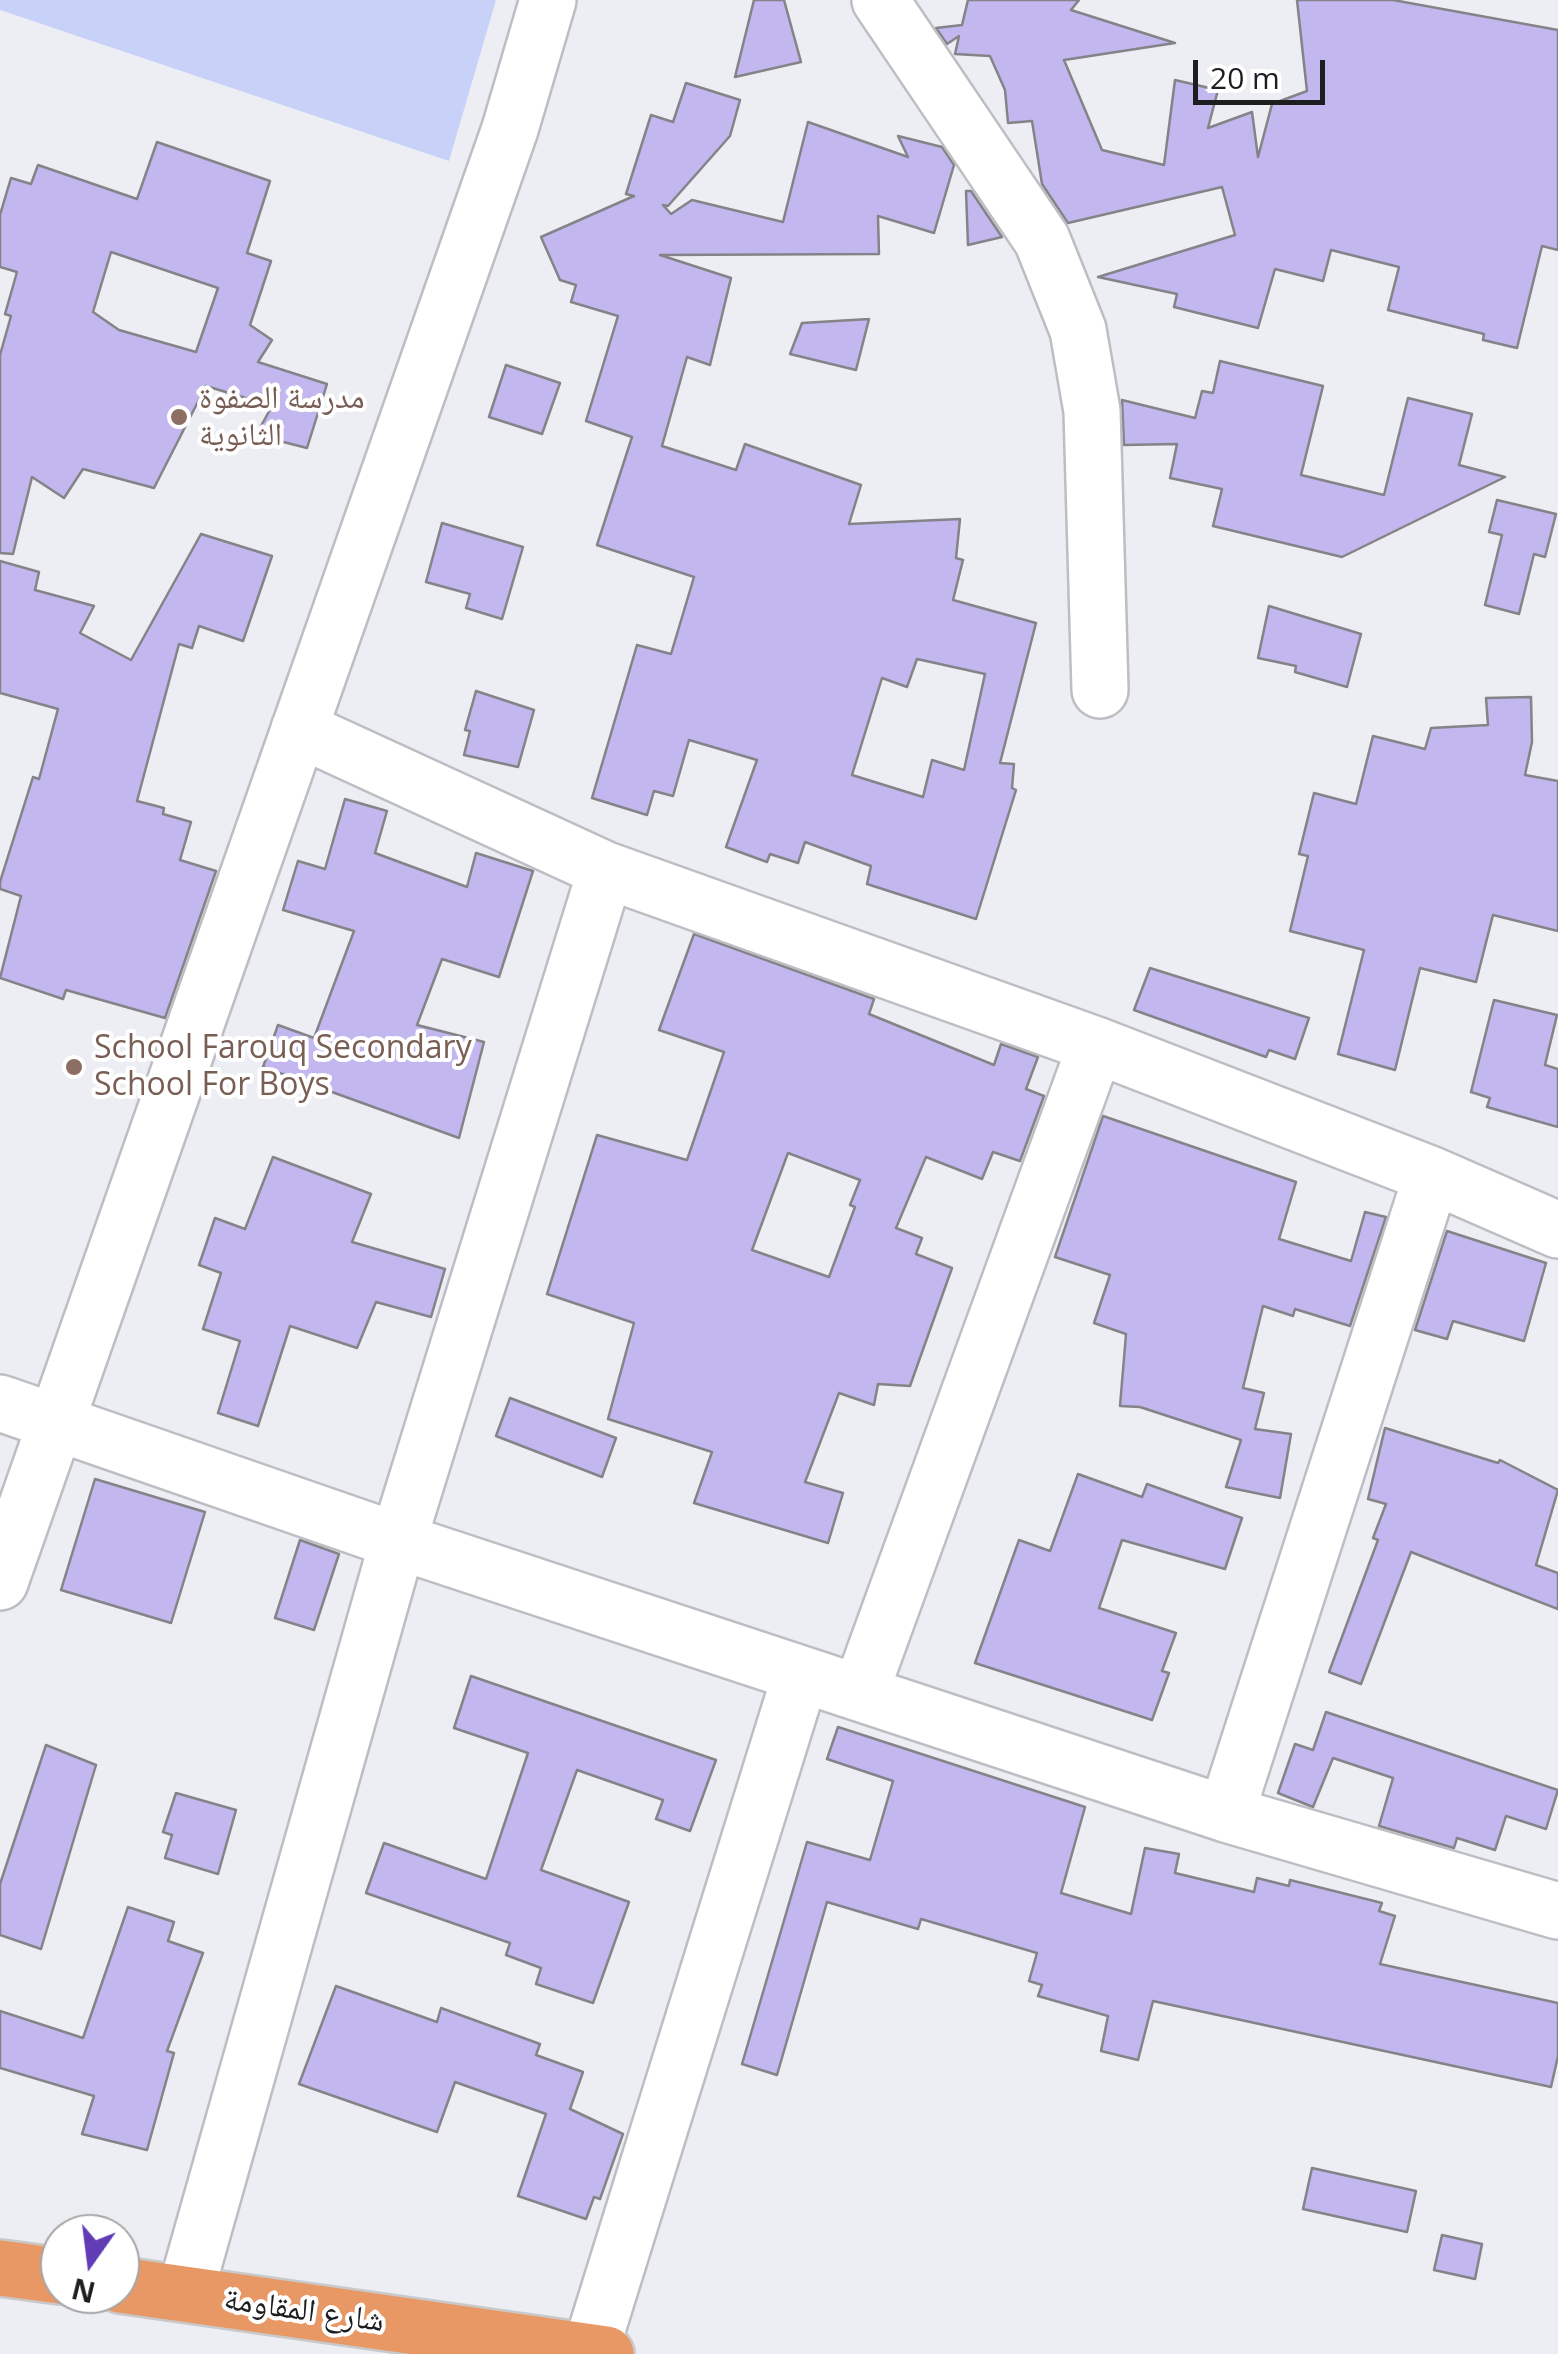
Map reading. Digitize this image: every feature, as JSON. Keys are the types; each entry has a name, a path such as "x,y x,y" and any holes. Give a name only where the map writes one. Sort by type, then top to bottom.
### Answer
{"highway":[{"path":"0,2268 40,2273"},
{"name":"شارع المقاومة","path":"140,2288 415,2341 598,2353"}],"street":[{"path":"0,1582 510,129 548,0"},
{"path":"880,0 948,95 1042,240 1078,330 1092,411 1100,690"},
{"path":"299,728 606,870 1096,1045 1432,1175 1558,1230"},
{"path":"185,2294 398,1541 606,870"},
{"path":"860,1693 1096,1045"},
{"path":"1226,1814 1432,1175"},
{"path":"0,1403 398,1541 1226,1814 1558,1911"},
{"path":"598,2353 801,1674"}],"shaded area":[{"path":"0,0 496,0 449,161 0,10"}],"building":[{"path":"754,0 784,0 801,62 735,77"},
{"path":"968,0 1079,0 1071,10 1175,43 1064,60 1102,150 1164,165 1175,80 1218,90 1208,128 1252,112 1258,157 1272,104 1307,91 1297,0 1393,0 1558,30 1558,250 1542,246 1517,348 1483,340 1484,334 1388,310 1399,267 1331,250 1323,281 1275,269 1258,328 1174,307 1177,294 1098,277 1235,235 1222,187 1068,223 1042,184 1032,121 1008,123 1005,90 990,56 955,54 959,36 947,44 936,28 962,25"},
{"path":"686,83 740,100 730,136 668,206 663,205 671,214 692,200 783,222 808,122 908,157 898,136 942,147 954,165 934,233 878,216 879,254 660,255 731,278 710,365 687,357 662,446 736,470 745,444 861,485 849,524 960,519 956,558 963,560 953,600 1036,623 1000,763 1014,764 1012,788 1016,790 976,919 867,884 871,866 805,842 798,863 770,854 767,862 726,847 757,760 689,740 673,796 654,791 647,815 592,798 637,645 671,654 694,577 597,545 632,437 586,421 618,316 571,302 576,285 560,280 541,237 634,196 626,194 651,115 673,122","holes":["917,659 985,674 964,770 932,760 923,797 852,775 882,678 907,687"]},
{"path":"157,142 270,181 247,253 271,261 250,325 272,340 258,362 327,384 307,448 256,435 272,406 206,386 154,488 83,469 64,498 32,477 13,554 0,553 0,355 11,316 5,314 17,272 0,267 0,215 11,178 31,184 38,165 137,199","holes":["111,252 218,288 196,352 119,330 93,312"]},
{"path":"966,191 971,191 1002,237 968,245"},
{"path":"869,319 856,370 790,354 802,323"},
{"path":"1220,361 1323,386 1301,475 1384,495 1408,398 1472,414 1459,465 1505,477 1342,557 1213,526 1222,489 1170,478 1177,444 1124,445 1122,400 1195,418 1202,391 1213,393"},
{"path":"506,365 560,383 542,434 489,417"},
{"path":"1497,500 1556,514 1545,557 1534,554 1519,614 1485,605 1502,535 1489,532"},
{"path":"442,523 523,547 502,619 466,608 470,594 426,582"},
{"path":"201,534 272,556 243,641 199,626 192,648 179,644 137,801 164,808 163,814 191,822 180,860 216,871 165,1018 66,990 63,999 0,978 21,896 0,889 0,882 33,777 39,779 58,709 0,693 0,561 39,572 35,590 94,606 80,633 131,660"},
{"path":"1269,606 1361,634 1347,687 1295,672 1296,666 1258,658"},
{"path":"476,691 534,710 518,767 464,755 470,731 465,730"},
{"path":"1531,697 1532,742 1525,775 1558,781 1558,931 1493,915 1476,982 1420,968 1395,1070 1338,1054 1364,950 1290,931 1308,856 1299,854 1314,793 1356,804 1373,736 1425,749 1431,728 1488,725 1486,698"},
{"path":"345,799 387,811 375,853 467,887 476,853 533,871 499,977 442,959 417,1025 484,1042 459,1138 263,1067 278,1025 314,1038 354,931 283,910 298,861 325,869"},
{"path":"694,934 874,999 869,1014 994,1065 1001,1044 1038,1057 1026,1089 1044,1096 1020,1161 993,1152 982,1179 926,1157 896,1228 922,1238 916,1254 952,1268 910,1386 878,1384 874,1405 839,1393 805,1482 843,1493 828,1543 694,1503 712,1452 608,1419 634,1323 547,1294 597,1135 687,1160 724,1052 659,1030","holes":["788,1153 860,1180 850,1205 855,1207 829,1277 752,1250"]},
{"path":"1150,968 1309,1018 1295,1059 1269,1050 1266,1057 1134,1010"},
{"path":"1494,1000 1557,1015 1545,1065 1558,1069 1558,1127 1487,1107 1490,1098 1471,1092"},
{"path":"1103,1116 1296,1182 1279,1239 1351,1261 1365,1212 1386,1217 1350,1326 1295,1309 1293,1316 1263,1306 1243,1388 1264,1393 1255,1429 1291,1434 1280,1498 1226,1487 1241,1440 1140,1407 1120,1406 1126,1334 1094,1323 1110,1275 1055,1257"},
{"path":"273,1157 371,1194 352,1242 445,1269 431,1317 376,1302 357,1348 290,1326 258,1426 218,1413 240,1341 203,1329 221,1273 199,1265 215,1218 245,1229"},
{"path":"1447,1231 1546,1263 1524,1341 1453,1321 1447,1339 1415,1330"},
{"path":"510,1398 616,1438 602,1477 496,1436"},
{"path":"1385,1428 1498,1463 1500,1460 1558,1490 1536,1565 1558,1573 1558,1609 1411,1552 1361,1684 1329,1672 1378,1540 1373,1538 1386,1504 1368,1499"},
{"path":"1078,1474 1142,1497 1147,1484 1242,1518 1225,1569 1122,1540 1099,1608 1176,1633 1162,1671 1169,1673 1152,1720 975,1663 1019,1540 1050,1551"},
{"path":"95,1479 205,1512 171,1623 61,1590"},
{"path":"300,1540 339,1554 314,1630 275,1618"},
{"path":"471,1676 716,1760 690,1831 656,1819 663,1800 577,1770 541,1870 629,1902 593,2003 536,1984 541,1968 506,1955 510,1943 366,1893 384,1843 486,1879 528,1753 454,1728"},
{"path":"1326,1712 1558,1790 1546,1829 1506,1816 1495,1850 1457,1838 1454,1848 1379,1826 1393,1778 1333,1758 1313,1807 1278,1793 1295,1744 1313,1750"},
{"path":"838,1727 1085,1807 1061,1893 1131,1914 1145,1848 1179,1854 1175,1873 1254,1892 1257,1878 1289,1886 1290,1880 1382,1903 1379,1911 1395,1916 1380,1964 1558,2003 1558,2056 1551,2087 1153,2001 1138,2060 1101,2051 1108,2016 1038,1996 1042,1985 1029,1981 1037,1953 921,1919 918,1929 827,1902 777,2075 742,2064 807,1842 870,1860 893,1781 827,1759"},
{"path":"46,1745 96,1765 41,1949 0,1935 0,1884"},
{"path":"176,1793 236,1810 218,1874 165,1858 172,1835 163,1832"},
{"path":"128,1907 174,1922 168,1941 203,1953 167,2051 174,2053 147,2150 82,2134 94,2096 0,2068 0,2011 83,2038"},
{"path":"336,1986 437,2022 441,2008 540,2044 536,2055 583,2072 570,2109 623,2134 600,2199 594,2197 586,2219 518,2196 546,2114 455,2082 437,2132 299,2084"},
{"path":"1312,2168 1416,2191 1407,2232 1303,2209"},
{"path":"1442,2235 1482,2244 1475,2279 1434,2270"}],"place":[{"name":"مدرسة الصفوة الثانوية","path":"179,417"},
{"name":"School Farouq Secondary School For Boys","path":"74,1067"}]}
